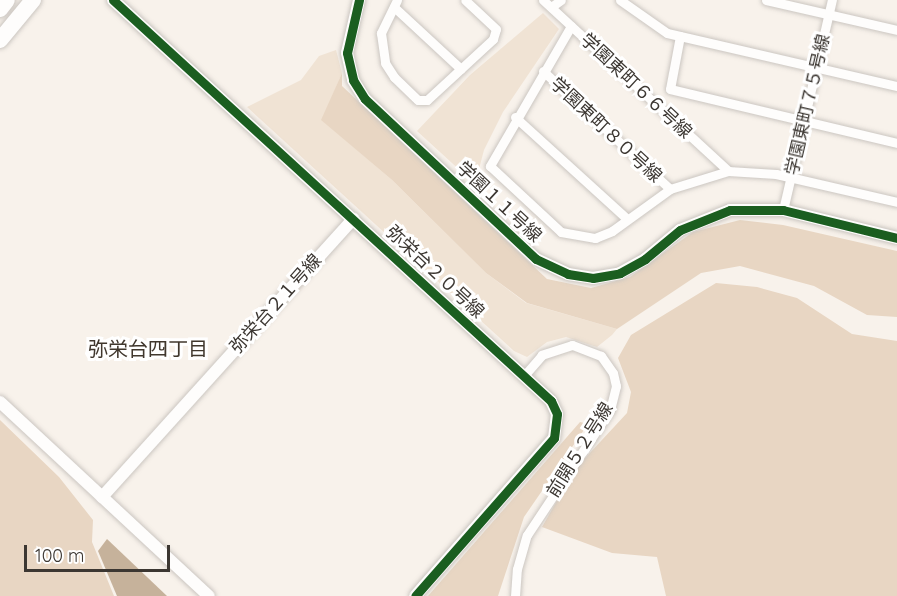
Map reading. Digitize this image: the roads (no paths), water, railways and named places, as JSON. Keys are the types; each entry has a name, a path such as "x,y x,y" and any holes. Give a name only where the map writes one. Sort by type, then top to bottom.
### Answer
{"highway":[{"path":"0,9 7,0"},
{"path":"0,40 33,0"}],"street":[{"name":"弥栄台２０号線","path":"113,0 551,401 557,414 554,438 415,596"},
{"name":"学園１１号線","path":"359,0 347,53 353,80 365,99 536,259 568,274 592,278 620,273 706,217 730,210 783,210 897,237"},
{"path":"461,69 395,3 381,33 386,63 394,77 418,100 427,100 494,39 496,29 465,0"},
{"name":"学園東町６６号線","path":"543,0 728,171"},
{"path":"551,7 561,0"},
{"path":"620,0 650,24 680,36 897,86"},
{"path":"766,0 897,30"},
{"name":"学園東町７５号線","path":"783,210 832,0"},
{"path":"571,26 515,117 490,166 561,232 595,238 612,231 626,218 670,189 728,171 791,177 897,202"},
{"path":"680,36 670,89 897,143"},
{"name":"学園東町８０号線","path":"543,71 670,189"},
{"path":"515,117 626,218"},
{"name":"弥栄台２１号線","path":"102,497 353,219"},
{"name":"前開５２号線","path":"515,596 517,569 527,535 610,410 616,386 612,372 601,356 572,345 542,355 524,376"},
{"path":"0,402 209,596"}],"district":[{"name":"弥栄台四丁目","path":"148,348"}]}
